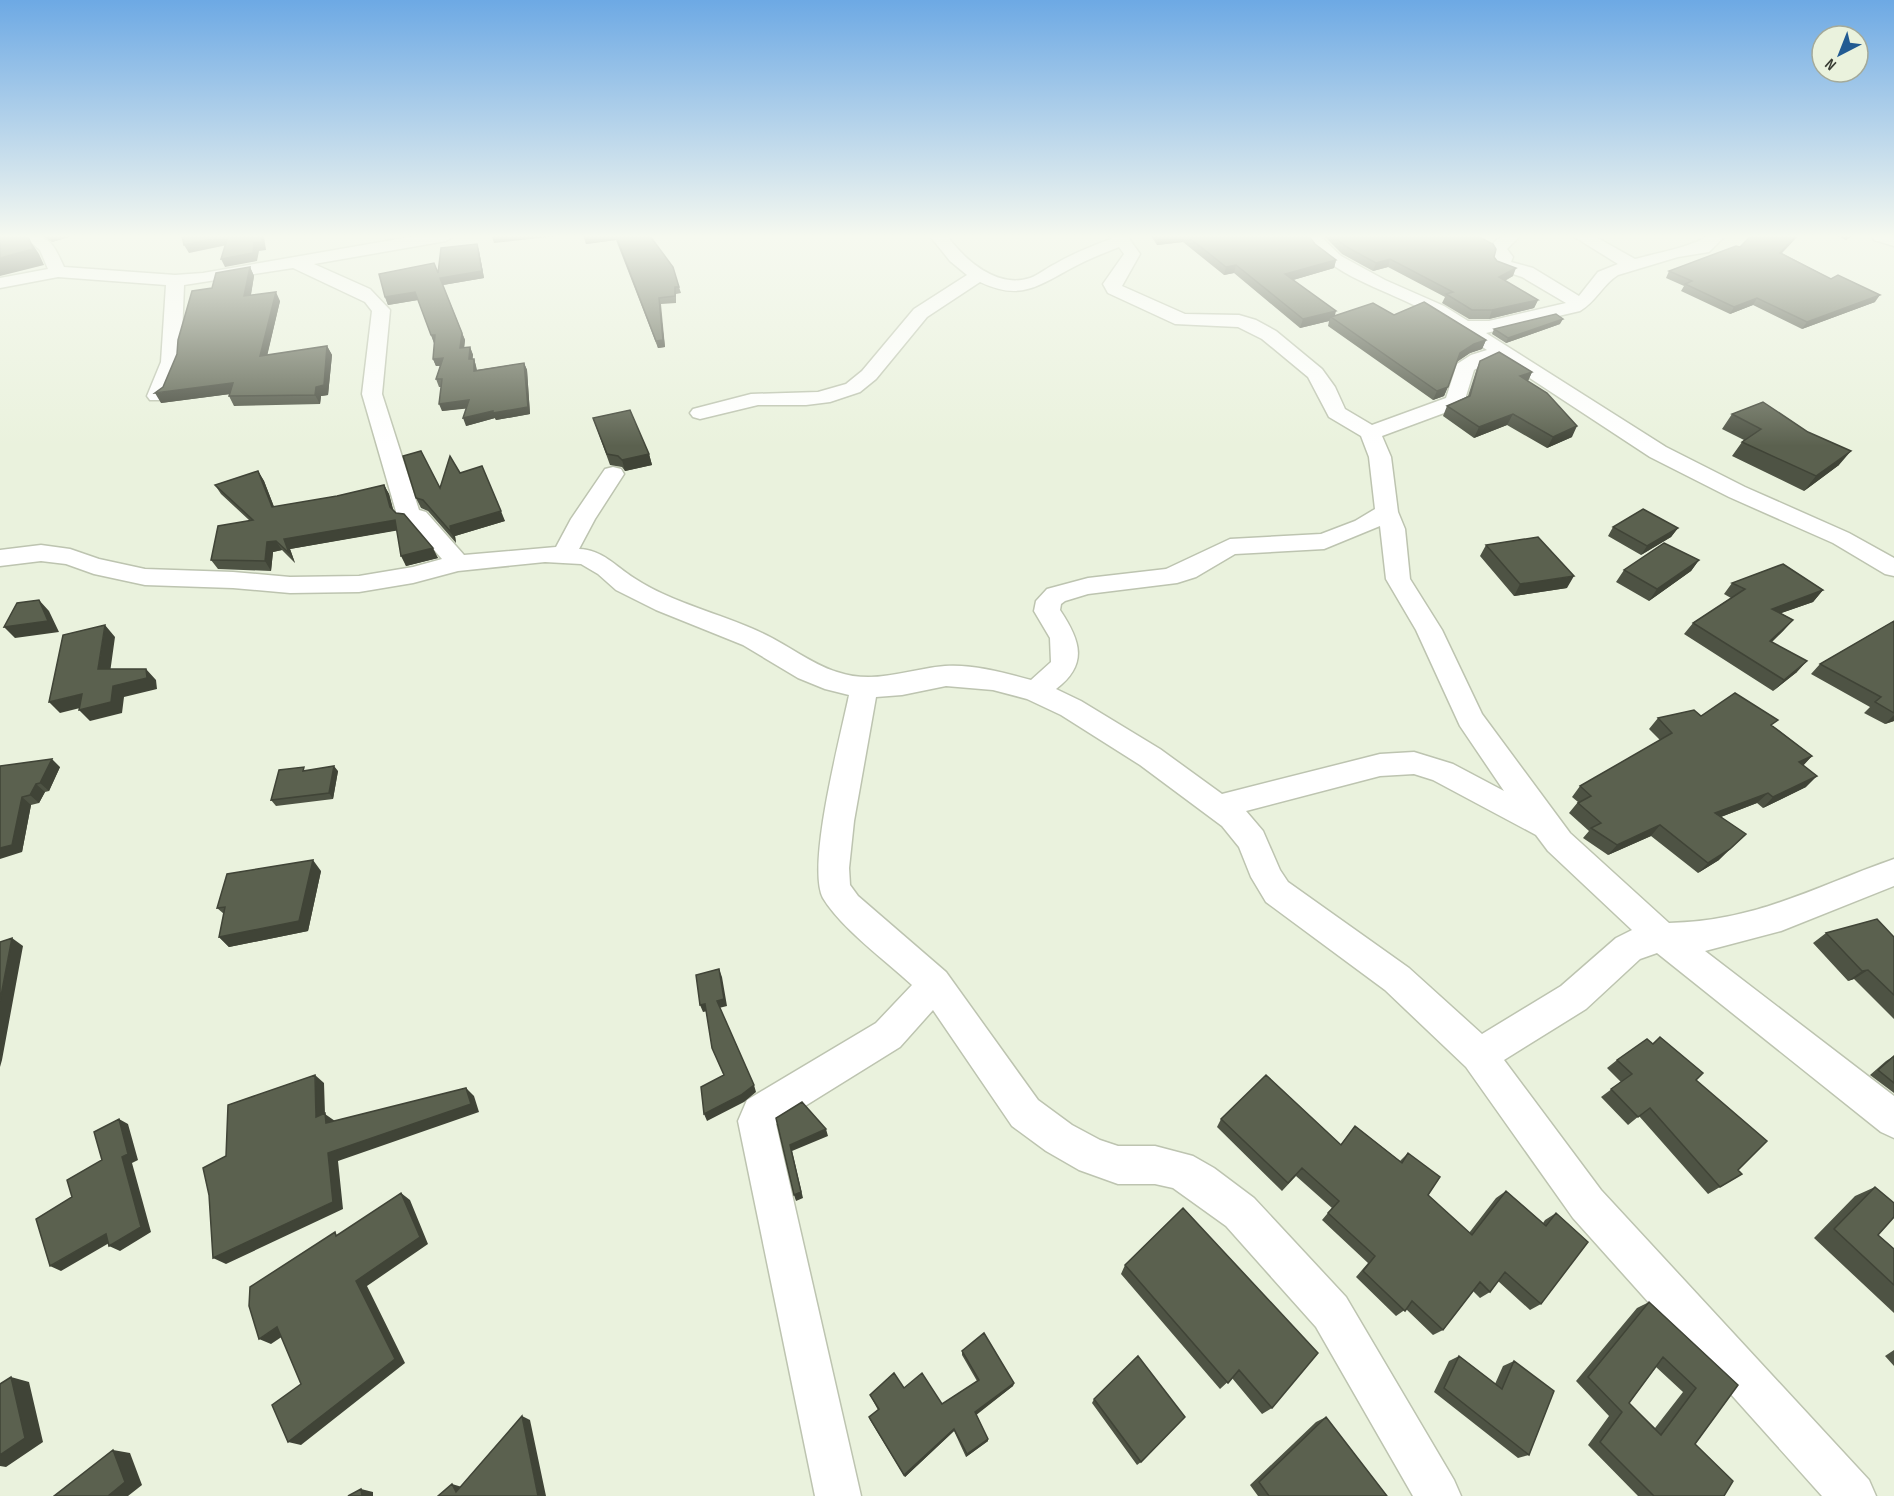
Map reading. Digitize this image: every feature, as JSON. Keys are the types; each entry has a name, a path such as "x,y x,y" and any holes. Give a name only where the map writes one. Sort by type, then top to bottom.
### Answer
{"street":[{"path":"157,396 171,362 174,306"},
{"path":"378,306 381,310 372,394 409,515 418,517 458,563"},
{"path":"700,413 748,400 826,398 855,387 914,319 929,306"},
{"path":"1151,306 1182,320 1239,321 1269,335 1315,373 1325,387 1336,413 1370,433 1380,457 1387,512 1393,529 1398,579 1429,630 1470,719 1548,828 1559,842 1663,938 1894,1119"},
{"path":"1428,306 1466,327 1658,452 1737,492 1841,538 1894,568"},
{"path":"1466,327 1489,327 1573,306"},
{"path":"1370,433 1437,406 1456,402 1458,385 1464,377 1464,368 1474,359 1505,352"},
{"path":"564,554 583,519 613,474"},
{"path":"1035,691 1061,669 1066,654 1061,631 1047,611 1049,601 1056,595 1088,586 1168,577 1186,571 1230,547 1276,546 1324,541 1363,526 1387,512"},
{"path":"0,558 41,553 70,557 94,566 145,577 233,580 290,585 359,584 458,563 564,554 586,557 607,568 625,584 665,604 752,639 807,671 836,682 864,688 902,685 946,676 993,680 1035,691 1071,708 1150,757 1233,817 1252,840 1267,877 1277,892 1397,980 1479,1055 1587,1204 1853,1496"},
{"path":"864,688 839,821 833,868 835,889 847,906 934,982 1025,1113 1059,1138 1092,1157 1118,1165 1155,1165 1179,1170 1200,1182 1240,1212 1331,1312 1438,1496"},
{"path":"1218,807 1380,765 1414,763 1443,772 1548,828"},
{"path":"1479,1055 1560,1007 1586,988 1635,944 1663,938 1708,936 1751,926 1837,898 1894,872"},
{"path":"838,1496 757,1121 760,1113 888,1035 911,1012 934,982"}],"building":[{"path":"188,306 273,306 260,356 327,346 324,385 316,387 315,395 229,396 233,383 155,393 163,387 177,354 178,340"},
{"path":"420,306 451,306 462,333 460,348 470,347 469,359 474,359 474,371 524,363 528,407 493,413 493,411 463,418 469,400 439,404 442,379 436,379 443,358 433,359 435,335 431,335"},
{"path":"643,306 660,306 663,340 656,341"},
{"path":"1287,306 1329,306 1336,311 1303,319"},
{"path":"1365,306 1378,306 1394,315 1415,306 1430,306 1486,340 1460,353 1448,387 1437,391 1331,317"},
{"path":"1465,306 1511,306 1492,310 1472,310"},
{"path":"1773,306 1851,306 1807,322"},
{"path":"1556,314 1563,319 1508,338 1494,329"},
{"path":"1499,352 1532,372 1520,376 1547,393 1577,426 1553,437 1513,414 1479,427 1447,406 1470,396 1480,361"},
{"path":"1763,402 1808,432 1851,451 1816,476 1742,442 1761,429 1732,414"},
{"path":"630,410 649,454 622,460 618,456 607,454 593,418"},
{"path":"421,451 440,488 450,456 460,473 482,466 501,511 450,526 451,532 423,500 416,498 403,456"},
{"path":"258,471 272,507 384,485 390,507 396,513 404,514 433,548 401,556 395,520 284,539 289,553 276,541 267,542 265,561 211,560 218,526 253,520 215,485"},
{"path":"1643,509 1678,528 1647,546 1613,527"},
{"path":"1538,537 1574,576 1520,584 1486,545"},
{"path":"1664,543 1699,560 1657,589 1624,570"},
{"path":"1783,564 1823,590 1772,609 1793,620 1770,641 1807,661 1784,680 1693,623 1745,589 1732,583"},
{"path":"39,600 48,621 4,627 17,603"},
{"path":"1894,621 1894,713 1875,702 1881,697 1820,664"},
{"path":"105,625 98,669 146,669 147,678 113,686 111,702 79,710 82,694 49,702 63,635"},
{"path":"1735,693 1778,720 1771,725 1812,756 1799,762 1817,776 1773,797 1768,793 1715,813 1746,834 1730,849 1708,863 1660,825 1617,845 1591,828 1601,823 1578,803 1591,796 1580,786 1672,733 1658,718 1694,710 1701,716"},
{"path":"52,759 40,783 36,784 30,795 22,797 12,845 0,848 0,766"},
{"path":"334,766 329,793 271,800 279,770 304,767 303,771"},
{"path":"313,860 299,921 219,937 225,907 217,908 227,874"},
{"path":"1877,919 1894,937 1894,995 1868,970 1862,971 1826,933"},
{"path":"12,938 0,1001 0,942"},
{"path":"719,969 724,999 717,1001 754,1085 741,1095 704,1114 701,1087 724,1075 712,1048 705,1004 700,1005 696,975"},
{"path":"1660,1037 1703,1073 1696,1080 1767,1141 1738,1170 1742,1174 1720,1187 1650,1108 1638,1117 1611,1089 1632,1074 1617,1060 1647,1039 1653,1044"},
{"path":"1894,1056 1894,1083 1878,1070"},
{"path":"315,1075 316,1117 325,1113 326,1123 466,1088 471,1104 328,1153 333,1202 213,1258 209,1195 203,1168 226,1156 228,1105"},
{"path":"1266,1075 1341,1145 1355,1126 1402,1163 1408,1153 1440,1177 1428,1195 1472,1235 1506,1191 1546,1226 1556,1213 1588,1242 1541,1304 1505,1272 1490,1292 1480,1282 1443,1330 1412,1301 1405,1311 1363,1271 1375,1256 1328,1213 1339,1201 1302,1168 1288,1183 1221,1119"},
{"path":"802,1102 826,1129 790,1145 801,1192 794,1195 776,1118"},
{"path":"119,1119 128,1154 122,1157 141,1227 109,1246 106,1234 50,1266 36,1219 72,1197 67,1180 102,1160 94,1132"},
{"path":"1875,1187 1894,1203 1894,1217 1878,1235 1894,1249 1894,1285 1834,1229"},
{"path":"401,1193 420,1237 356,1281 395,1359 288,1442 272,1405 301,1384 277,1327 259,1339 249,1306 250,1287 335,1232 336,1236"},
{"path":"1183,1208 1318,1353 1272,1408 1239,1370 1228,1383 1125,1265"},
{"path":"1649,1302 1738,1385 1695,1444 1733,1481 1724,1496 1654,1496 1600,1442 1622,1412 1588,1377","holes":["1663,1357 1696,1388 1661,1435 1629,1403"]},
{"path":"984,1333 1014,1383 975,1412 988,1439 967,1454 954,1429 904,1475 869,1417 879,1409 870,1395 894,1373 904,1388 922,1373 942,1404 979,1380 962,1351"},
{"path":"1138,1356 1185,1417 1141,1462 1094,1399"},
{"path":"1459,1356 1502,1389 1514,1361 1554,1391 1529,1455 1444,1388"},
{"path":"11,1377 25,1438 0,1455 0,1384"},
{"path":"522,1416 538,1496 438,1496 452,1484 456,1492"},
{"path":"1326,1417 1387,1496 1269,1496 1259,1482"},
{"path":"113,1450 125,1482 108,1496 54,1496"},
{"path":"361,1489 362,1496 348,1496"}]}
